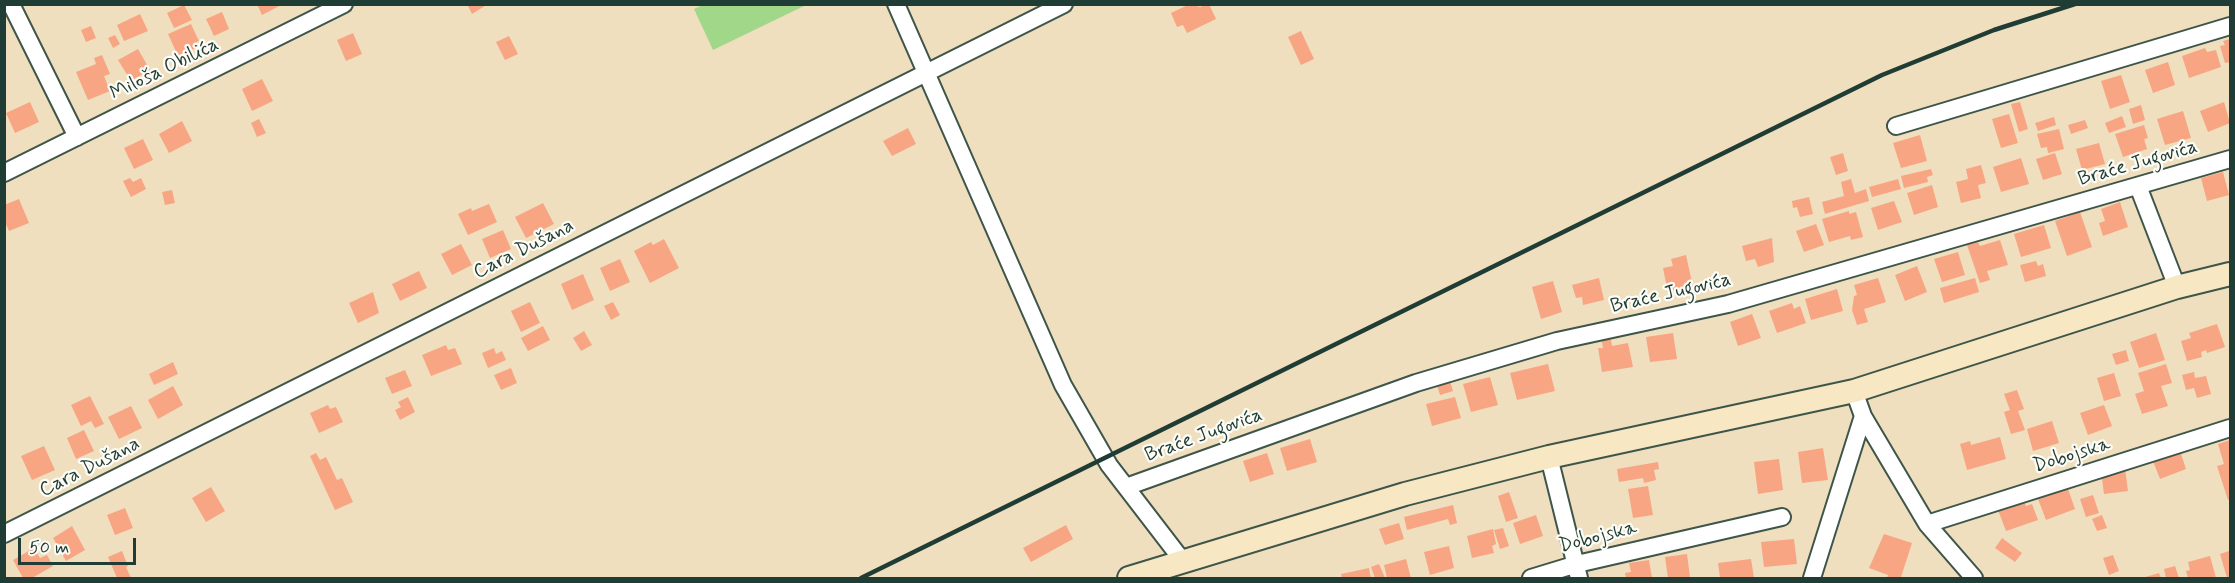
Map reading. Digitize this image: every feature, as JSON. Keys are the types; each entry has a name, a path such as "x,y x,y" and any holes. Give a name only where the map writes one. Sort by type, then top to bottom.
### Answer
{"main road":[{"path":"1129,579 1182,560 1405,494 1549,457 1854,390 2177,287 2230,274"}],"street":[{"path":"11,4 77,136"},
{"name":"Miloša Obilića","path":"4,173 344,4"},
{"path":"896,4 1063,385 1104,458 1182,560"},
{"name":"Cara Dušana","path":"4,534 1064,4"},
{"path":"1896,126 2230,26"},
{"name":"Braće Jugovića","path":"1125,487 1427,379 1557,341 1728,304 2230,159"},
{"path":"2138,186 2177,287"},
{"path":"1854,390 1863,416 1927,524 1974,579"},
{"path":"1812,579 1863,416"},
{"name":"Dobojska","path":"1927,524 2230,428"},
{"path":"1549,457 1578,571"},
{"name":"Dobojska","path":"1531,579 1578,571 1782,518"}],"green space":[{"path":"806,4 713,50 694,9 703,5"}],"building":[{"path":"257,4 283,4 262,15"},
{"path":"467,4 488,4 472,14"},
{"path":"1190,4 1200,7 1209,4 1216,19 1187,33 1183,25 1177,27 1171,13"},
{"path":"184,5 192,20 174,28 167,13"},
{"path":"222,12 229,29 214,36 206,19"},
{"path":"140,14 148,31 124,41 117,25"},
{"path":"191,24 199,41 194,43 196,48 178,56 168,34"},
{"path":"91,26 96,38 86,42 81,30"},
{"path":"1301,31 1314,59 1301,65 1288,37"},
{"path":"353,33 362,54 346,61 337,40"},
{"path":"115,35 120,44 113,48 108,38"},
{"path":"509,36 518,54 505,60 496,42"},
{"path":"2230,39 2230,62 2225,63 2220,46 2225,45 2223,41"},
{"path":"2205,48 2207,52 2216,50 2221,67 2189,78 2182,56"},
{"path":"138,49 150,70 131,81 118,60"},
{"path":"102,55 110,74 104,76 110,91 88,100 76,72 96,64 94,58"},
{"path":"2168,62 2175,85 2153,93 2145,70"},
{"path":"2121,75 2130,102 2110,109 2101,81"},
{"path":"262,79 273,101 252,111 242,89"},
{"path":"30,102 39,122 15,133 6,113"},
{"path":"2020,102 2028,129 2019,132 2011,104"},
{"path":"2224,102 2230,123 2208,132 2200,111"},
{"path":"2141,105 2145,120 2133,124 2129,109"},
{"path":"2183,111 2191,138 2165,145 2157,119"},
{"path":"2009,114 2018,143 2001,148 1992,119"},
{"path":"2122,116 2126,127 2109,133 2105,123"},
{"path":"2054,117 2056,125 2038,131 2035,123"},
{"path":"259,119 266,133 257,137 251,123"},
{"path":"2085,120 2088,128 2071,134 2068,125"},
{"path":"182,121 192,141 169,153 159,134"},
{"path":"2144,125 2148,138 2144,139 2147,149 2123,157 2115,134"},
{"path":"908,128 916,144 892,156 883,141"},
{"path":"2059,129 2064,149 2048,153 2047,147 2041,148 2037,134"},
{"path":"1920,135 1927,161 1901,168 1893,143"},
{"path":"143,139 153,160 134,169 124,148"},
{"path":"2099,143 2105,164 2082,170 2076,149"},
{"path":"1843,153 1848,171 1836,175 1830,157"},
{"path":"2055,153 2062,174 2043,180 2036,159"},
{"path":"2021,158 2029,184 2001,192 1993,167"},
{"path":"1981,165 1986,183 1978,185 1981,198 1961,203 1956,182 1968,179 1966,169"},
{"path":"1931,169 1933,175 1927,177 1928,182 1904,188 1901,176"},
{"path":"2223,172 2229,195 2207,201 2201,178"},
{"path":"130,178 133,182 141,178 146,189 131,197 123,181"},
{"path":"1851,179 1855,193 1866,189 1869,201 1825,214 1822,202 1844,196 1841,182"},
{"path":"1898,179 1901,189 1872,197 1869,187"},
{"path":"1932,185 1938,207 1914,215 1907,193"},
{"path":"172,190 175,203 165,205 162,192"},
{"path":"1809,197 1813,214 1800,217 1797,207 1793,208 1792,201"},
{"path":"19,199 29,223 9,231 4,220 4,205"},
{"path":"1894,201 1902,222 1878,230 1871,208"},
{"path":"2120,202 2128,227 2103,236 2099,223 2105,221 2101,209"},
{"path":"543,203 554,224 526,238 515,217"},
{"path":"489,204 497,222 468,235 458,214"},
{"path":"1849,211 1849,214 1856,212 1863,237 1851,240 1850,236 1829,242 1822,219"},
{"path":"2080,212 2092,247 2067,256 2055,221"},
{"path":"1816,224 1824,245 1804,252 1796,231"},
{"path":"2044,225 2051,248 2021,257 2014,234"},
{"path":"503,230 511,249 490,258 482,239"},
{"path":"1772,238 1774,262 1758,267 1755,259 1746,261 1742,246"},
{"path":"664,239 679,268 650,283 634,251 651,242 653,245"},
{"path":"2000,240 2008,265 1987,271 1990,280 1980,283 1967,245 1978,242 1980,246"},
{"path":"461,244 472,265 452,275 441,254"},
{"path":"1958,252 1965,275 1942,282 1934,259"},
{"path":"1686,255 1693,287 1668,293 1663,268 1673,266 1671,259"},
{"path":"620,259 630,282 610,291 600,268"},
{"path":"2036,261 2038,266 2043,264 2046,276 2025,282 2020,265"},
{"path":"1917,266 1927,292 1905,301 1895,275"},
{"path":"419,271 427,288 400,301 392,284"},
{"path":"583,274 594,300 572,310 561,284"},
{"path":"1599,278 1604,300 1583,305 1582,297 1576,298 1572,285"},
{"path":"1878,278 1886,302 1864,309 1868,322 1857,325 1852,310 1854,296 1857,295 1854,285"},
{"path":"1975,278 1979,292 1944,303 1940,288"},
{"path":"1553,281 1562,312 1541,319 1532,287"},
{"path":"1837,289 1843,311 1811,320 1805,299"},
{"path":"373,292 379,313 358,323 349,303"},
{"path":"530,302 540,323 521,332 511,311"},
{"path":"613,302 620,315 611,320 604,306"},
{"path":"1792,303 1794,309 1800,306 1806,323 1777,333 1769,311"},
{"path":"1752,314 1761,338 1738,346 1730,322"},
{"path":"2217,324 2225,347 2207,353 2206,350 2201,352 2202,357 2187,361 2181,341 2191,338 2189,333"},
{"path":"543,326 550,340 528,351 521,338"},
{"path":"584,331 592,345 581,351 573,338"},
{"path":"1673,333 1677,359 1650,362 1646,337"},
{"path":"2156,333 2165,360 2139,368 2130,342"},
{"path":"1610,334 1612,346 1628,343 1633,367 1602,372 1598,348 1603,348 1601,336"},
{"path":"446,345 448,350 455,348 462,364 431,376 422,355"},
{"path":"494,348 496,354 502,351 506,360 488,368 482,353"},
{"path":"2126,350 2129,361 2116,365 2112,354"},
{"path":"173,362 178,374 154,385 149,374"},
{"path":"1548,364 1555,391 1517,400 1510,373"},
{"path":"2166,364 2172,383 2161,386 2168,406 2142,414 2135,394 2144,391 2138,373"},
{"path":"511,368 517,383 501,390 494,375"},
{"path":"405,370 412,386 392,394 385,378"},
{"path":"2194,372 2195,378 2206,376 2211,394 2197,398 2194,388 2186,390 2182,375"},
{"path":"2114,373 2121,396 2104,401 2097,378"},
{"path":"1490,377 1498,405 1471,412 1463,384"},
{"path":"1449,378 1453,391 1440,395 1436,382"},
{"path":"173,386 183,405 158,419 148,400"},
{"path":"2017,390 2024,409 2018,411 2025,430 2011,434 2004,412 2010,410 2004,394"},
{"path":"90,396 104,424 95,428 91,421 81,426 71,405"},
{"path":"408,397 415,412 400,420 395,410 401,407 398,402"},
{"path":"1455,397 1461,418 1432,426 1426,404"},
{"path":"328,405 330,409 336,407 343,422 319,433 310,413"},
{"path":"2104,405 2112,426 2088,435 2080,413"},
{"path":"131,406 142,428 119,439 108,417"},
{"path":"2052,421 2059,443 2033,451 2027,429"},
{"path":"84,430 94,451 76,459 67,438"},
{"path":"2000,437 2006,459 1967,470 1960,444 1970,441 1971,445"},
{"path":"1310,439 1317,462 1287,471 1280,448"},
{"path":"2230,440 2230,499 2228,500 2217,466 2224,464 2218,444"},
{"path":"44,446 55,470 32,480 21,456"},
{"path":"1823,448 1828,480 1802,483 1798,452"},
{"path":"2180,451 2186,469 2160,479 2153,461"},
{"path":"316,453 320,460 326,457 337,480 342,478 353,502 335,510 310,456"},
{"path":"1267,453 1274,474 1250,482 1243,461"},
{"path":"1779,459 1783,490 1758,494 1754,462"},
{"path":"1658,462 1659,469 1654,470 1656,480 1644,483 1643,478 1619,482 1617,469"},
{"path":"2125,468 2128,491 2104,494 2101,471"},
{"path":"1648,486 1653,515 1633,518 1628,489"},
{"path":"2067,486 2075,509 2046,520 2035,491"},
{"path":"211,487 225,511 206,522 192,498"},
{"path":"1509,492 1518,518 1506,522 1498,496"},
{"path":"2093,495 2099,513 2086,517 2080,499"},
{"path":"2024,501 2026,506 2032,504 2038,520 2006,531 1998,510"},
{"path":"1453,505 1457,523 1450,525 1448,519 1407,530 1404,517"},
{"path":"125,508 133,528 115,535 107,515"},
{"path":"1536,515 1543,536 1520,544 1513,523"},
{"path":"2102,515 2107,528 2097,531 2092,519"},
{"path":"1399,523 1404,539 1385,545 1379,529"},
{"path":"1066,525 1073,539 1031,562 1023,548"},
{"path":"72,526 85,550 66,561 53,538"},
{"path":"1503,528 1509,546 1500,549 1494,530"},
{"path":"1493,529 1496,544 1492,546 1494,553 1472,558 1467,536"},
{"path":"1884,534 1912,543 1901,577 1905,578 1887,578 1888,575 1869,568"},
{"path":"2002,538 2022,553 2015,562 1995,548"},
{"path":"1794,539 1797,564 1764,567 1761,542"},
{"path":"1449,546 1454,568 1430,575 1424,552"},
{"path":"34,548 40,558 47,555 53,566 32,578 23,578 13,560"},
{"path":"122,551 131,578 117,578 108,557"},
{"path":"2229,551 2230,578 2227,578 2220,554"},
{"path":"1687,554 1690,577 1668,578 1665,557"},
{"path":"2113,555 2119,571 2109,575 2103,558"},
{"path":"2210,556 2216,578 2188,578 2186,571 2190,570 2188,562"},
{"path":"1406,559 1411,578 1387,578 1384,565"},
{"path":"1751,559 1754,578 1720,578 1718,563"},
{"path":"1649,560 1652,578 1626,578 1625,573 1631,572 1629,563"},
{"path":"1379,564 1385,578 1375,578 1371,567"},
{"path":"2175,566 2179,578 2166,578 2164,569"},
{"path":"1369,568 1371,578 1342,578 1341,574"},
{"path":"2159,573 2161,578 2142,578"}],"railway":[{"path":"861,578 1882,75 1994,30 2075,4"}]}
